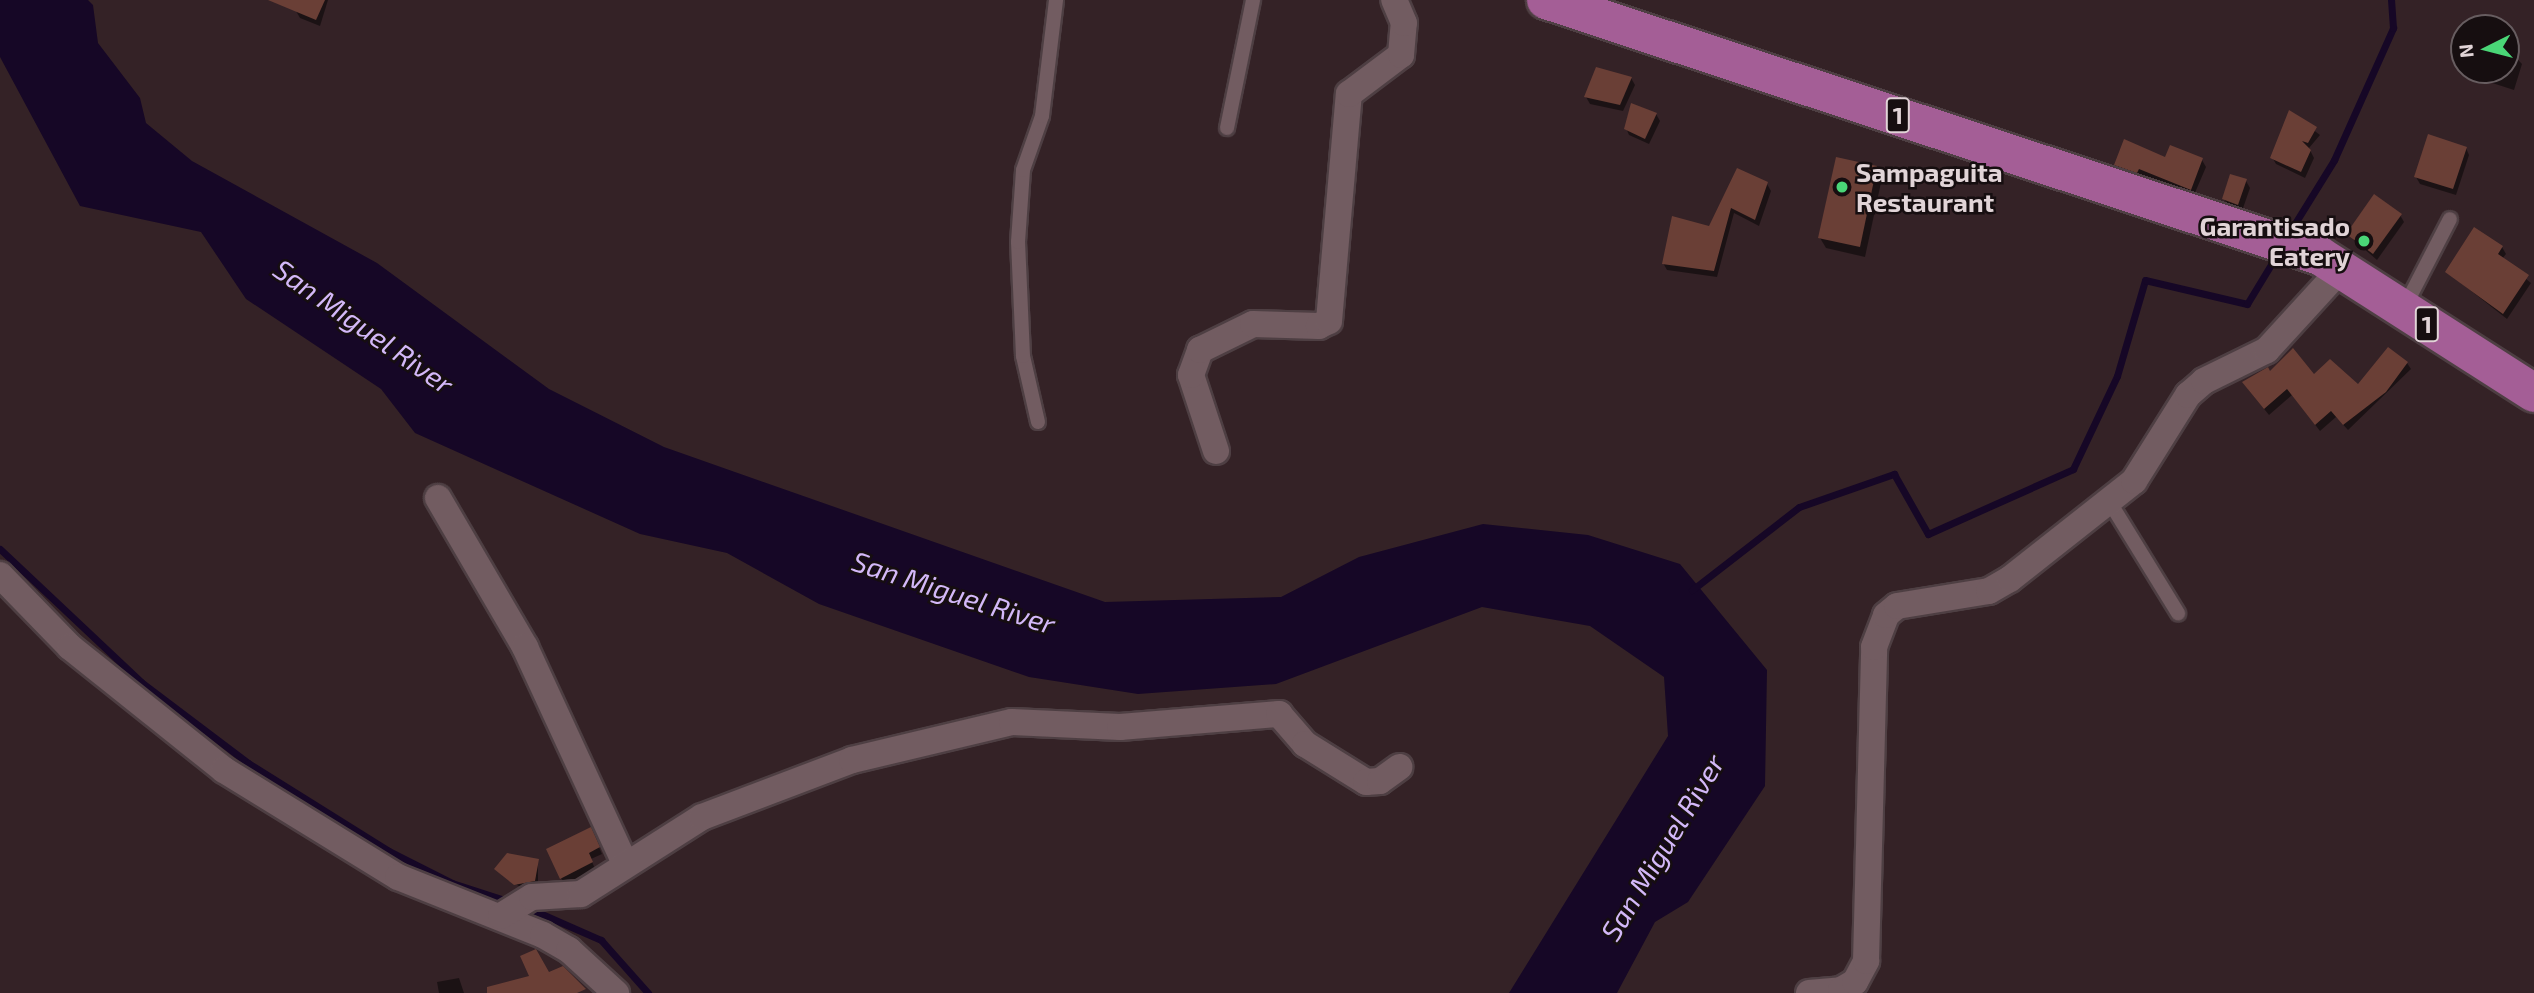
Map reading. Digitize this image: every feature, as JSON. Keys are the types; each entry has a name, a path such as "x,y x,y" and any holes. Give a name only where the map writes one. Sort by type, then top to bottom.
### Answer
{"highway":[{"name":"1","path":"1546,0 2249,232 2330,262 2534,393"}],"street":[{"path":"1216,451 1191,375 1200,350 1253,324 1319,326 1329,321 1349,94 1401,55 1405,31 1394,0"},
{"path":"1808,993 1848,986 1866,961 1874,647 1886,615 1897,606 1989,591 2109,501 2134,481 2156,452 2188,395 2204,381 2267,350 2330,262"},
{"path":"438,498 525,647 625,863"},
{"path":"0,575 70,647 224,771 386,871 501,916 569,950 616,993"},
{"path":"501,916 532,897 581,894 625,863 702,817 852,760 1013,722 1120,727 1279,714 1305,744 1366,782 1380,781 1399,767"}],"lane":[{"path":"1038,422 1023,356 1018,242 1023,170 1042,116 1055,0"},
{"path":"1227,128 1253,0"},
{"path":"2404,309 2450,219"},
{"path":"2109,501 2178,613"}],"water":[{"name":"San Miguel River","path":"0,0 88,0 93,5 98,43 140,98 146,123 192,161 377,263 549,389 664,447 1105,602 1281,597 1359,557 1483,524 1588,535 1680,564 1767,670 1765,786 1688,902 1655,922 1617,993 1509,993 1668,736 1664,677 1590,626 1482,607 1276,684 1138,694 1029,677 819,604 727,553 640,534 415,433 381,389 246,299 201,232 80,206 0,57"}],"building":[{"path":"268,0 325,0 316,20"},
{"path":"1596,67 1632,77 1620,105 1584,97"},
{"path":"1631,103 1657,113 1645,139 1624,129"},
{"path":"2289,110 2317,127 2308,143 2302,141 2311,150 2301,172 2270,158"},
{"path":"2428,134 2467,147 2453,189 2414,177"},
{"path":"2124,139 2165,157 2170,145 2203,158 2191,190 2139,169 2137,173 2114,165"},
{"path":"1836,157 1877,166 1860,247 1818,238"},
{"path":"1737,168 1768,182 1755,220 1731,208 1714,271 1662,264 1672,216 1709,226"},
{"path":"2230,174 2247,179 2238,205 2222,199"},
{"path":"2374,194 2402,214 2373,254 2346,234"},
{"path":"2474,227 2503,246 2498,254 2529,275 2503,314 2445,272"},
{"path":"2388,347 2408,362 2386,392 2343,425 2331,411 2315,425 2287,389 2264,409 2242,382 2268,367 2270,371 2293,348 2314,374 2330,359 2358,384"},
{"path":"591,827 600,847 589,853 593,862 560,879 546,849"},
{"path":"507,853 539,859 535,881 514,885 494,869"},
{"path":"536,949 549,972 563,966 586,989 577,993 487,993 487,987 529,976 520,956"}],"waterway":[{"path":"2289,233 2334,160 2393,28 2391,0"},
{"path":"1692,590 1799,507 1894,474 1928,534 2073,469 2117,376 2145,280 2247,304 2278,253"},
{"path":"0,549 141,682 248,763 389,851 452,883 510,902"},
{"path":"528,908 601,940 648,993"}],"place":[{"name":"Sampaguita Restaurant","path":"1842,187"},
{"name":"Garantisado Eatery","path":"2364,241"}]}
